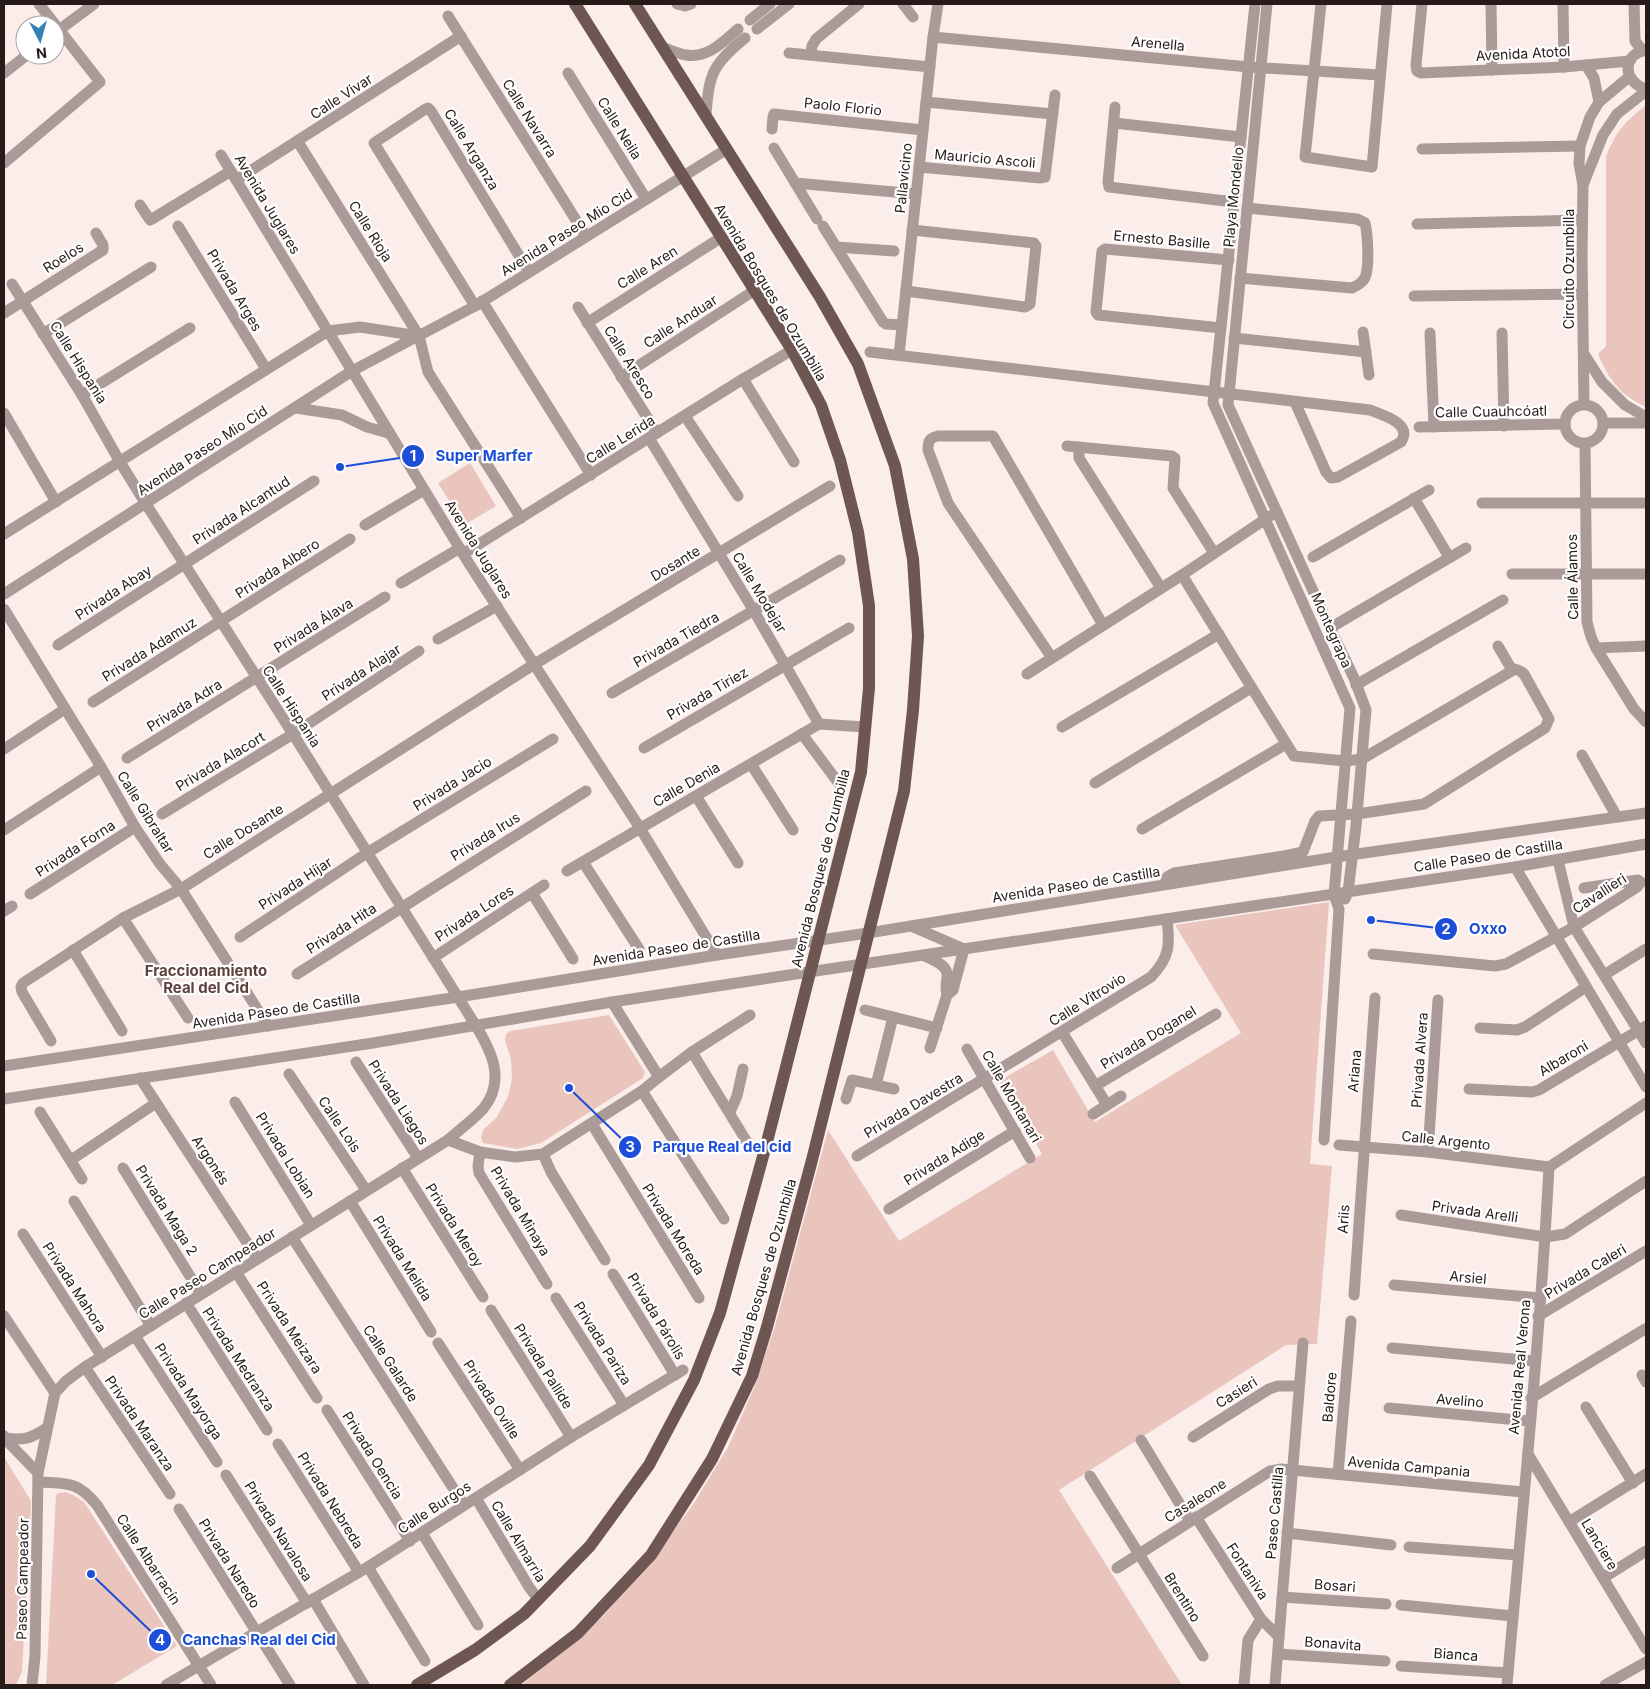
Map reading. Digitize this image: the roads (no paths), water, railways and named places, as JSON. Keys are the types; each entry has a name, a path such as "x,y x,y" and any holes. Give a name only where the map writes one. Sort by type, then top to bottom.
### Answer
{"main road":[{"name":"Avenida Bosques de Ozumbilla","path":"417,1685 475,1650 524,1614 590,1546 649,1465 694,1380 720,1313 768,1138 861,772 869,688 869,606 858,532 840,460 821,405 792,350 575,4"},
{"name":"Avenida Bosques de Ozumbilla","path":"510,1685 578,1633 651,1555 712,1458 752,1376 767,1327 904,791 914,710 918,636 913,560 895,466 858,364 820,297 635,4"}],"street":[{"path":"39,4 46,15"},
{"path":"65,25 94,4"},
{"path":"677,4 686,6 691,4"},
{"path":"754,24 769,10 789,4"},
{"path":"811,54 812,46 816,39 860,4"},
{"path":"902,4 912,17"},
{"name":"Pallavicino","path":"899,355 932,37 938,4"},
{"name":"Playa Mondello","path":"1228,394 1246,208 1255,67 1254,4"},
{"name":"Playa Mondello","path":"1214,392 1241,137 1267,4"},
{"path":"1321,4 1305,157 1372,167 1387,4"},
{"name":"Avenida Atotol","path":"1422,4 1416,65 1417,71 1421,73 1564,67 1630,61"},
{"path":"1491,4 1492,70"},
{"path":"1563,4 1564,67"},
{"path":"1634,4 1635,41 1644,50 1635,54 1630,61 1629,77 1636,86 1646,90"},
{"name":"Calle Navarra","path":"448,16 586,236"},
{"path":"662,48 686,56 699,55 731,42 741,34"},
{"name":"Calle Vivar","path":"140,205 150,220 234,176 298,142 461,36"},
{"name":"Arenella","path":"932,37 1255,67 1380,75"},
{"path":"4,163 100,82 65,40"},
{"path":"706,115 711,78 731,42"},
{"path":"789,52 930,67"},
{"path":"4,73 15,64"},
{"path":"1586,65 1594,78 1599,102"},
{"name":"Calle Neila","path":"568,73 646,200"},
{"name":"Circuito Ozumbilla","path":"1584,404 1583,185 1579,164 1580,146 1590,117 1599,102 1629,77"},
{"name":"Circuito Ozumbilla","path":"1583,185 1603,135 1617,114 1646,90"},
{"name":"Mauricio Ascoli","path":"919,167 1045,177 1055,95"},
{"path":"926,102 1053,114"},
{"path":"1115,107 1109,187 1234,202"},
{"name":"Calle Arganza","path":"529,272 428,108 374,143 591,475"},
{"name":"Paolo Florio","path":"772,129 772,117 774,114 923,130"},
{"path":"1114,123 1241,137"},
{"name":"Calle Rioja","path":"298,142 419,336 428,372 521,518"},
{"path":"1422,149 1580,146"},
{"name":"Avenida Paseo Mio Cid","path":"4,594 352,371 478,304 726,148"},
{"path":"774,148 883,322 886,324 902,325"},
{"name":"Avenida Juglares","path":"221,155 461,551 640,828 717,955"},
{"path":"795,182 916,194"},
{"path":"1240,278 1352,288 1361,283 1366,275 1368,235 1364,223 1357,219 1246,208"},
{"path":"1417,224 1582,220"},
{"name":"Privada Arges","path":"178,226 266,369"},
{"path":"906,290 1025,307 1030,304 1036,246 1034,243 912,230"},
{"name":"Roelos","path":"23,300 103,250 103,245 96,233"},
{"name":"Calle Aren","path":"587,323 722,237"},
{"path":"836,247 894,251"},
{"name":"Ernesto Basille","path":"1221,328 1098,315 1096,312 1102,251 1105,249 1229,260"},
{"path":"43,334 151,266"},
{"name":"Calle Hispania","path":"12,284 82,395 146,504 293,734 489,1048 495,1066 491,1096 482,1109 448,1140"},
{"name":"Calle Anduar","path":"621,377 755,290"},
{"path":"1414,296 1583,294"},
{"path":"4,313 23,300"},
{"name":"Calle Aresco","path":"578,307 621,377 653,436"},
{"path":"82,395 190,328"},
{"path":"4,534 328,332 360,328 419,336"},
{"path":"1363,332 1369,374"},
{"path":"1502,332 1504,426"},
{"path":"1430,333 1434,427"},
{"path":"1234,338 1366,352"},
{"name":"Calle Lerida","path":"401,583 521,518 792,350"},
{"path":"870,352 1370,410 1397,422 1403,430 1404,437 1401,442 1338,477 1332,478 1326,472 1295,402"},
{"path":"1584,353 1602,382 1625,405 1646,417"},
{"path":"743,379 794,462"},
{"name":"Montegrapa","path":"1214,392 1213,403 1350,708 1334,894"},
{"name":"Montegrapa","path":"1228,394 1228,405 1366,710 1348,892"},
{"path":"1584,404 1594,406 1602,414 1604,423 1602,433 1595,441 1585,444 1575,441 1568,434 1564,424 1567,414 1574,407 1584,404"},
{"path":"296,408 342,414 367,427 388,433"},
{"path":"4,414 56,502"},
{"path":"685,416 738,496"},
{"path":"1604,423 1646,423"},
{"name":"Calle Cuauhcóatl","path":"1419,427 1564,424"},
{"name":"Calle Modejar","path":"653,436 719,554 820,724"},
{"path":"1052,658 948,503 928,450 928,441 931,438 938,436 993,436 1103,625"},
{"name":"Calle Álamos","path":"1585,444 1587,622 1596,648 1634,709 1645,721"},
{"path":"1161,588 1073,446 1172,456 1176,458 1173,488 1214,553"},
{"name":"Privada Alcantud","path":"184,564 314,481"},
{"name":"Dosante","path":"533,664 830,486"},
{"path":"365,525 424,490"},
{"path":"1313,557 1429,490"},
{"path":"1414,498 1449,557"},
{"path":"1482,503 1646,503"},
{"path":"1027,674 1182,575 1276,512"},
{"name":"Privada Albero","path":"220,622 350,539"},
{"path":"1330,628 1466,548"},
{"name":"Privada Tiedra","path":"612,693 840,560"},
{"name":"Privada Abay","path":"58,646 184,564"},
{"path":"1512,574 1646,574"},
{"path":"1165,884 1167,877 1174,872 1303,852 1315,821 1319,816 1357,814 1424,804 1545,728 1549,722 1548,715 1524,674 1520,671 1512,670 1362,760 1345,761 1294,756 1182,575"},
{"name":"Privada Álava","path":"256,677 385,597"},
{"path":"1356,685 1503,600"},
{"path":"438,639 497,606"},
{"name":"Calle Gibraltar","path":"4,609 101,767 135,827 160,864 181,889 268,1026"},
{"name":"Privada Adamuz","path":"93,702 220,622"},
{"name":"Privada Tiriez","path":"644,748 850,628"},
{"path":"1062,727 1218,634"},
{"path":"1498,646 1512,670"},
{"path":"1596,648 1646,646"},
{"name":"Privada Alajar","path":"293,734 419,651"},
{"name":"Calle Dosante","path":"51,1041 22,992 21,987 23,983 123,918 181,889 533,664"},
{"name":"Privada Adra","path":"127,758 256,677"},
{"path":"1095,783 1251,688"},
{"path":"4,748 65,709"},
{"path":"820,724 865,727"},
{"name":"Calle Denia","path":"567,871 820,724"},
{"name":"Privada Alacort","path":"162,814 293,734"},
{"path":"802,734 840,785"},
{"name":"Privada Jacio","path":"367,854 553,738"},
{"path":"1142,829 1286,744"},
{"path":"1582,755 1617,817"},
{"path":"751,764 793,830"},
{"path":"4,830 101,767"},
{"name":"Privada Irus","path":"401,907 586,791"},
{"path":"696,796 738,863"},
{"name":"Calle Paseo de Castilla","path":"1353,855 1646,813"},
{"name":"Privada Forna","path":"30,894 135,827"},
{"path":"1338,840 1354,841"},
{"name":"Calle Paseo de Castilla","path":"1334,894 1515,868 1646,844"},
{"name":"Privada Híjar","path":"240,937 367,854"},
{"name":"Avenida Paseo de Castilla","path":"4,1066 868,933 1353,855"},
{"path":"1558,860 1574,927 1604,975 1642,1028 1646,1044"},
{"path":"583,862 639,949"},
{"path":"1515,868 1646,1087"},
{"name":"Cavallieri","path":"1574,927 1638,887 1641,882 1638,880 1584,888"},
{"name":"Privada Lores","path":"433,958 544,885"},
{"path":"1339,909 1348,892"},
{"name":"Privada Lores","path":"532,893 573,959"},
{"path":"4,1099 476,1026 612,1002 1334,894 1339,909 1324,1140"},
{"name":"Privada Hita","path":"297,974 401,907"},
{"path":"123,918 188,1018"},
{"name":"Calle Vitrovio","path":"985,1079 1151,977 1162,966 1168,952 1167,919"},
{"path":"911,926 964,949"},
{"path":"1373,954 1495,966 1506,964 1574,927"},
{"path":"930,1048 947,995 953,990 953,970 964,949"},
{"path":"1604,975 1646,949"},
{"path":"73,950 122,1031"},
{"path":"923,955 953,970"},
{"path":"1480,1028 1517,1030 1526,1027 1586,987"},
{"name":"Ariana","path":"1363,1146 1375,998"},
{"name":"Privada Alvera","path":"1428,1152 1438,1000"},
{"path":"612,1002 659,1077"},
{"path":"865,1010 936,1028"},
{"name":"Privada Doganel","path":"1095,1086 1216,1014"},
{"path":"448,1140 480,1152 514,1157 543,1154 642,1091 692,1052 750,1015"},
{"path":"876,1085 893,1017"},
{"name":"Albaroni","path":"1469,1089 1532,1092 1539,1090 1642,1028"},
{"path":"1062,1032 1106,1105"},
{"name":"Calle Montanari","path":"967,1049 1030,1158"},
{"path":"692,1052 747,1142"},
{"name":"Privada Liegos","path":"356,1062 418,1158"},
{"path":"730,1112 737,1096 743,1069"},
{"name":"Calle Lois","path":"289,1074 366,1190"},
{"name":"Argonés","path":"140,1078 258,1258"},
{"name":"Privada Davestra","path":"857,1156 985,1079"},
{"path":"846,1099 852,1080 894,1089"},
{"path":"642,1091 724,1219"},
{"path":"1093,1114 1121,1096"},
{"path":"71,1160 156,1102"},
{"name":"Privada Lobian","path":"235,1102 311,1225"},
{"path":"1549,1167 1646,1103"},
{"path":"40,1112 82,1179"},
{"name":"Privada Moreda","path":"592,1124 700,1298"},
{"name":"Privada Adige","path":"889,1209 1015,1131"},
{"name":"Calle Paseo Campeador","path":"55,1393 66,1381 102,1357 448,1140"},
{"name":"Calle Argento","path":"1339,1145 1428,1152 1549,1167"},
{"name":"Ariis","path":"1354,1295 1363,1146"},
{"name":"Privada Minaya","path":"480,1152 478,1166 480,1173 547,1284"},
{"path":"543,1154 551,1172 605,1260"},
{"name":"Avenida Real Verona","path":"1507,1685 1523,1492 1528,1454 1549,1167"},
{"name":"Privada Maga 2","path":"123,1168 201,1294"},
{"name":"Privada Meroy","path":"402,1168 483,1297"},
{"path":"1545,1237 1565,1234 1646,1181"},
{"path":"74,1201 151,1326"},
{"name":"Privada Melida","path":"350,1201 431,1332"},
{"name":"Privada Arelli","path":"1401,1216 1545,1237"},
{"name":"Privada Mahora","path":"23,1234 102,1357"},
{"name":"Calle Galarde","path":"292,1237 464,1505"},
{"name":"Privada Caleri","path":"1538,1316 1646,1251"},
{"name":"Privada Meizara","path":"236,1272 318,1398"},
{"name":"Privada Párolis","path":"613,1274 679,1372"},
{"name":"Arsiel","path":"1394,1285 1540,1298"},
{"name":"Privada Pariza","path":"556,1298 624,1405"},
{"name":"Privada Medranza","path":"186,1303 267,1430"},
{"name":"Privada Pallide","path":"491,1310 571,1437"},
{"path":"4,1316 55,1393 39,1478"},
{"name":"Baldore","path":"1338,1474 1351,1321"},
{"path":"1531,1398 1644,1329"},
{"name":"Privada Mayorga","path":"135,1336 217,1462"},
{"name":"Privada Oville","path":"438,1343 520,1470"},
{"name":"Paseo Castilla","path":"1275,1685 1303,1343"},
{"path":"1392,1348 1535,1361"},
{"name":"Privada Maranza","path":"85,1368 170,1494"},
{"name":"Calle Burgos","path":"166,1685 363,1570 571,1437 679,1372"},
{"name":"Casieri","path":"1193,1437 1269,1390 1278,1386 1299,1386"},
{"path":"1586,1407 1633,1483"},
{"name":"Avelino","path":"1389,1408 1529,1421"},
{"name":"Privada Oencia","path":"327,1410 410,1541"},
{"path":"4,1437 20,1441 33,1437 48,1428"},
{"path":"4,1437 39,1478"},
{"name":"Fontaniva","path":"1141,1440 1261,1619 1279,1637"},
{"name":"Privada Nebreda","path":"278,1444 425,1661"},
{"name":"Lanciere","path":"1528,1454 1603,1578 1642,1631 1646,1649"},
{"name":"Casaleone","path":"1117,1568 1270,1471 1281,1469 1293,1470"},
{"name":"Avenida Campania","path":"1293,1470 1523,1492"},
{"path":"1569,1522 1646,1474"},
{"name":"Privada Navalosa","path":"226,1476 364,1685"},
{"name":"Brentino","path":"1090,1476 1203,1656"},
{"name":"Calle Albarracín","path":"39,1478 72,1484 85,1491 103,1514 211,1685"},
{"name":"Paseo Campeador","path":"32,1685 35,1656 39,1478"},
{"name":"Calle Almarria","path":"476,1498 538,1600"},
{"name":"Privada Naredo","path":"178,1509 290,1685"},
{"path":"422,1533 478,1625"},
{"path":"1288,1533 1391,1544"},
{"path":"1408,1547 1518,1555"},
{"path":"1603,1578 1646,1551"},
{"name":"Bosari","path":"1282,1597 1386,1604"},
{"path":"1401,1605 1513,1616"},
{"path":"1244,1685 1248,1640 1261,1619"},
{"name":"Bonavita","path":"1278,1654 1385,1661"},
{"path":"1605,1685 1646,1662"},
{"name":"Bianca","path":"1401,1666 1508,1673"}],"place":[{"name":"Super Marfer","path":"340,467"},
{"name":"Oxxo","path":"1371,920"},
{"name":"Parque Real del cid","path":"569,1088"},
{"name":"Canchas Real del Cid","path":"91,1574"}],"district":[{"name":"Fraccionamiento Real del Cid","path":"206,978"}]}
